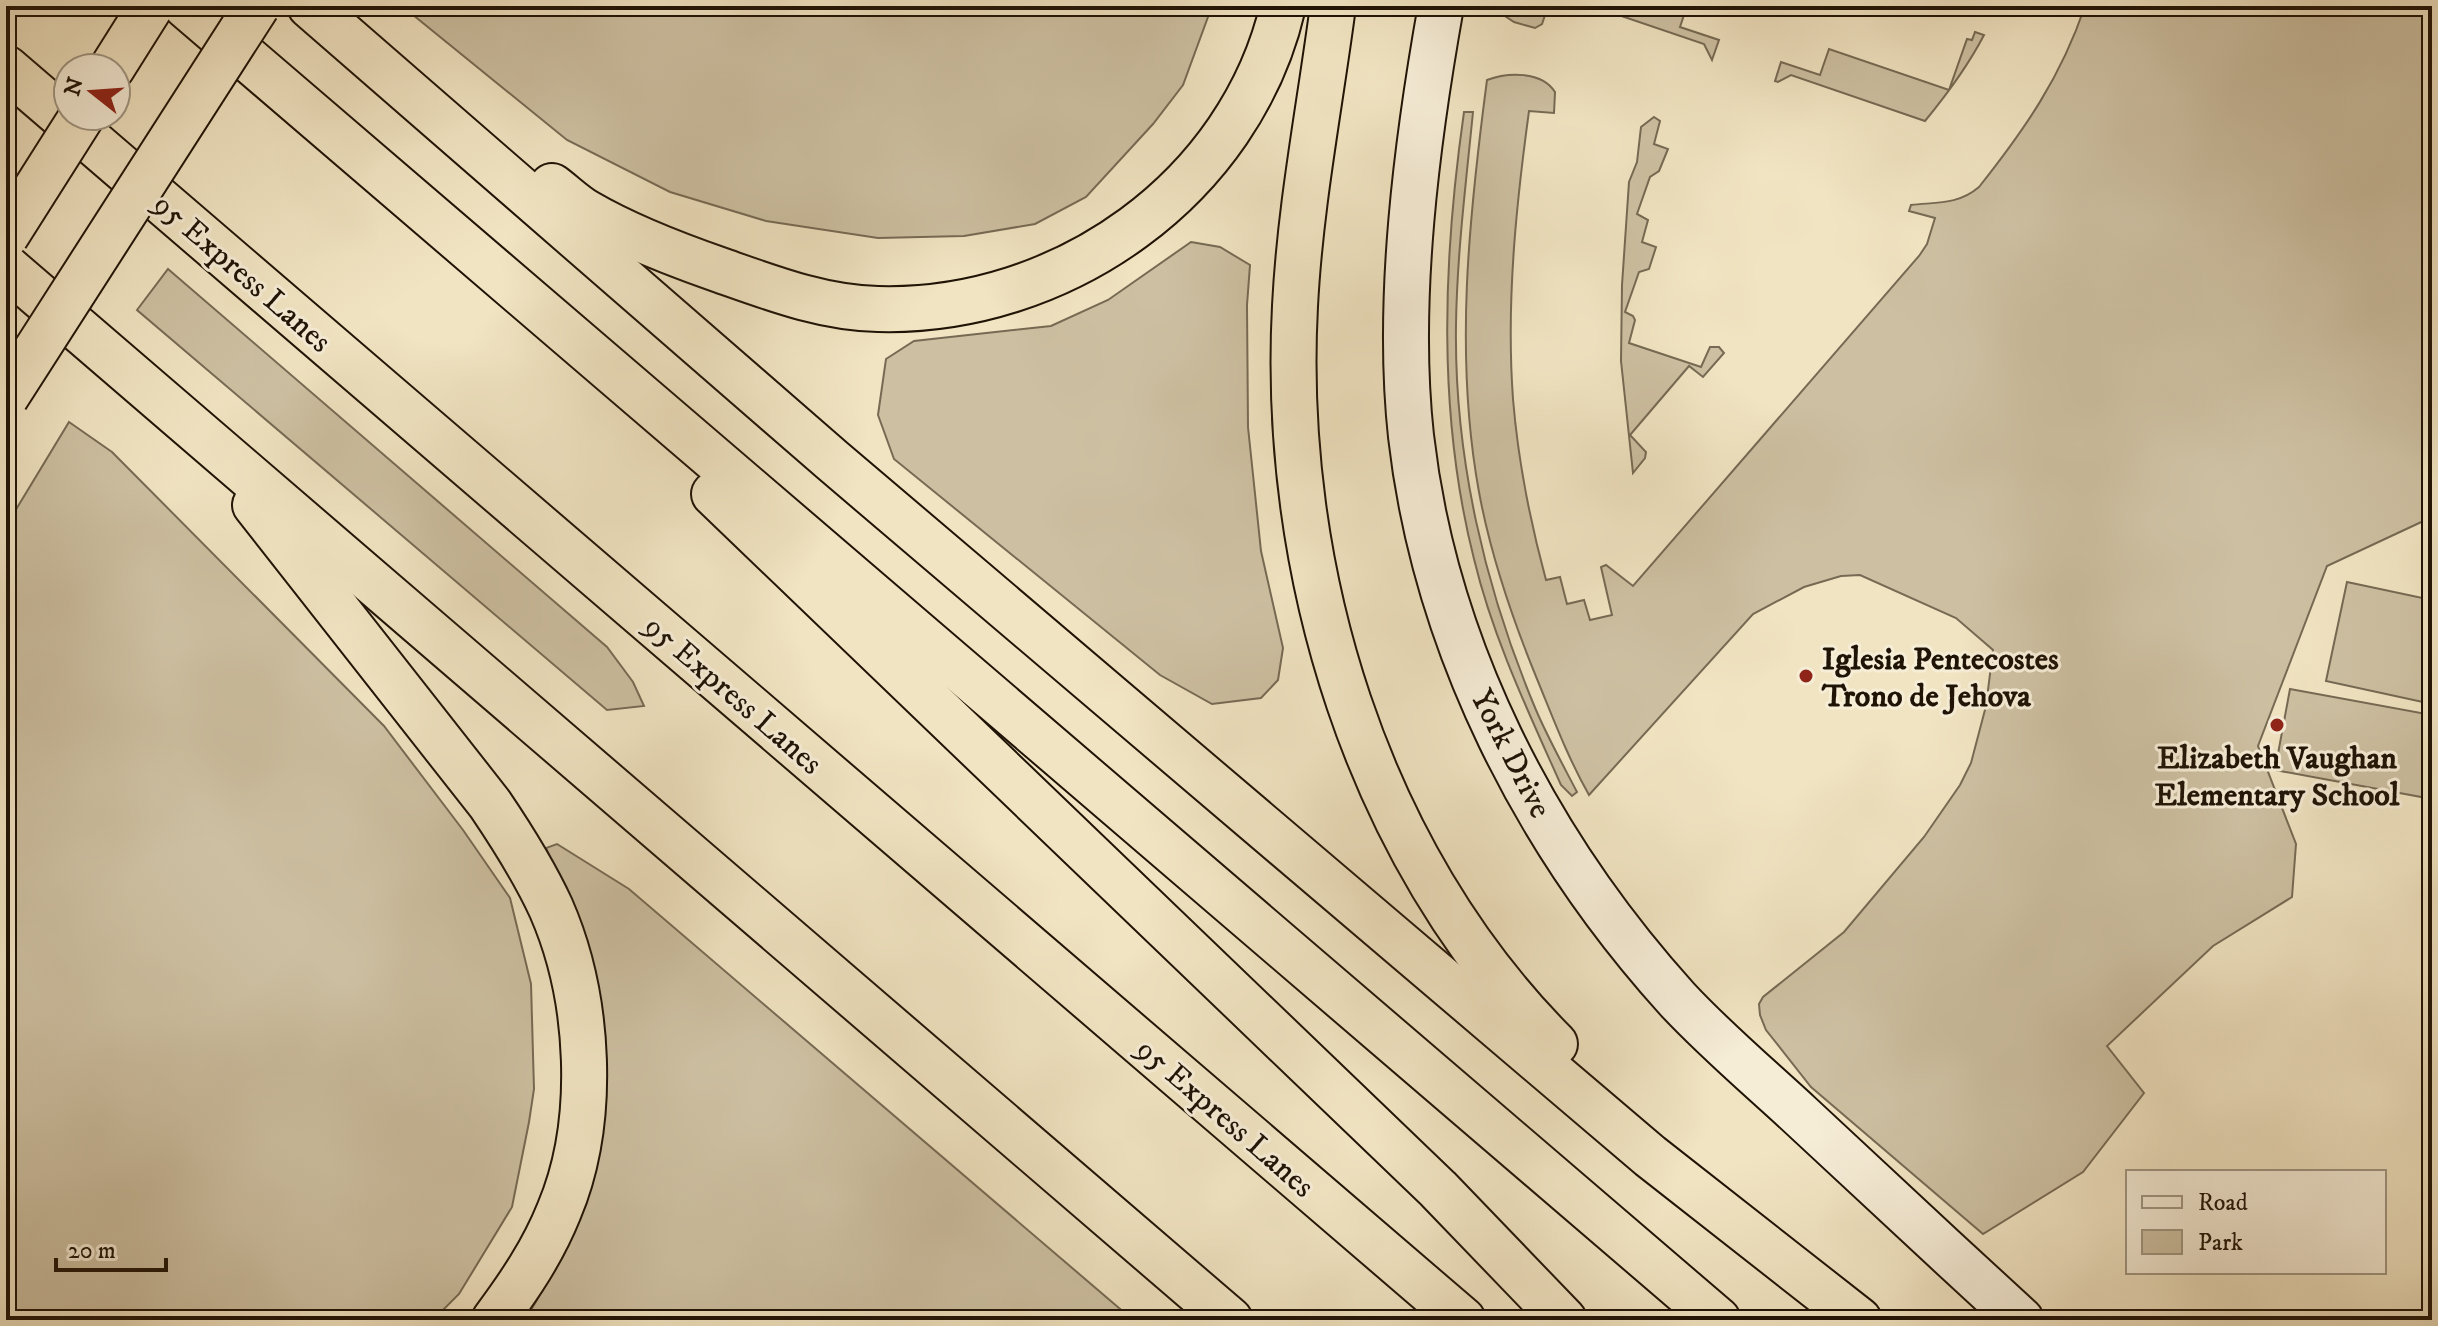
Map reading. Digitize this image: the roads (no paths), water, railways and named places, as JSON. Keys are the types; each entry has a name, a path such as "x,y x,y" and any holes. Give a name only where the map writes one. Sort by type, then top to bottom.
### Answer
{"highway":[{"path":"122,52 151,6"},
{"path":"186,6 1718,1320"},
{"path":"6,397 257,6"},
{"path":"310,6 1163,743 1650,1156 1859,1320"},
{"path":"367,56 505,150 585,211 669,252 788,294 832,305 878,309 945,307 990,298 1044,280 1094,254 1160,209 1200,169 1235,123 1262,73 1283,6"},
{"path":"1333,6 1300,247 1293,406 1298,482 1313,574 1336,665 1379,782 1418,861 1475,950 1530,1018 1732,1220"},
{"name":"95 Express Lanes","path":"6,68 1463,1320"},
{"path":"6,236 72,132"},
{"path":"378,171 1438,1189 1564,1320"},
{"path":"6,267 1230,1320"},
{"path":"197,430 490,804 525,855 552,911 570,971 583,1040 584,1098 576,1155 560,1210 530,1271 494,1320"}],"street":[{"name":"York Drive","path":"1441,6 1413,213 1407,345 1411,433 1433,559 1454,630 1478,692 1513,763 1560,846 1615,925 1677,999 2021,1320"}],"place":[{"name":"Iglesia Pentecostes Trono de Jehova","path":"1806,676"},
{"name":"Elizabeth Vaughan Elementary School","path":"2277,725"}]}
